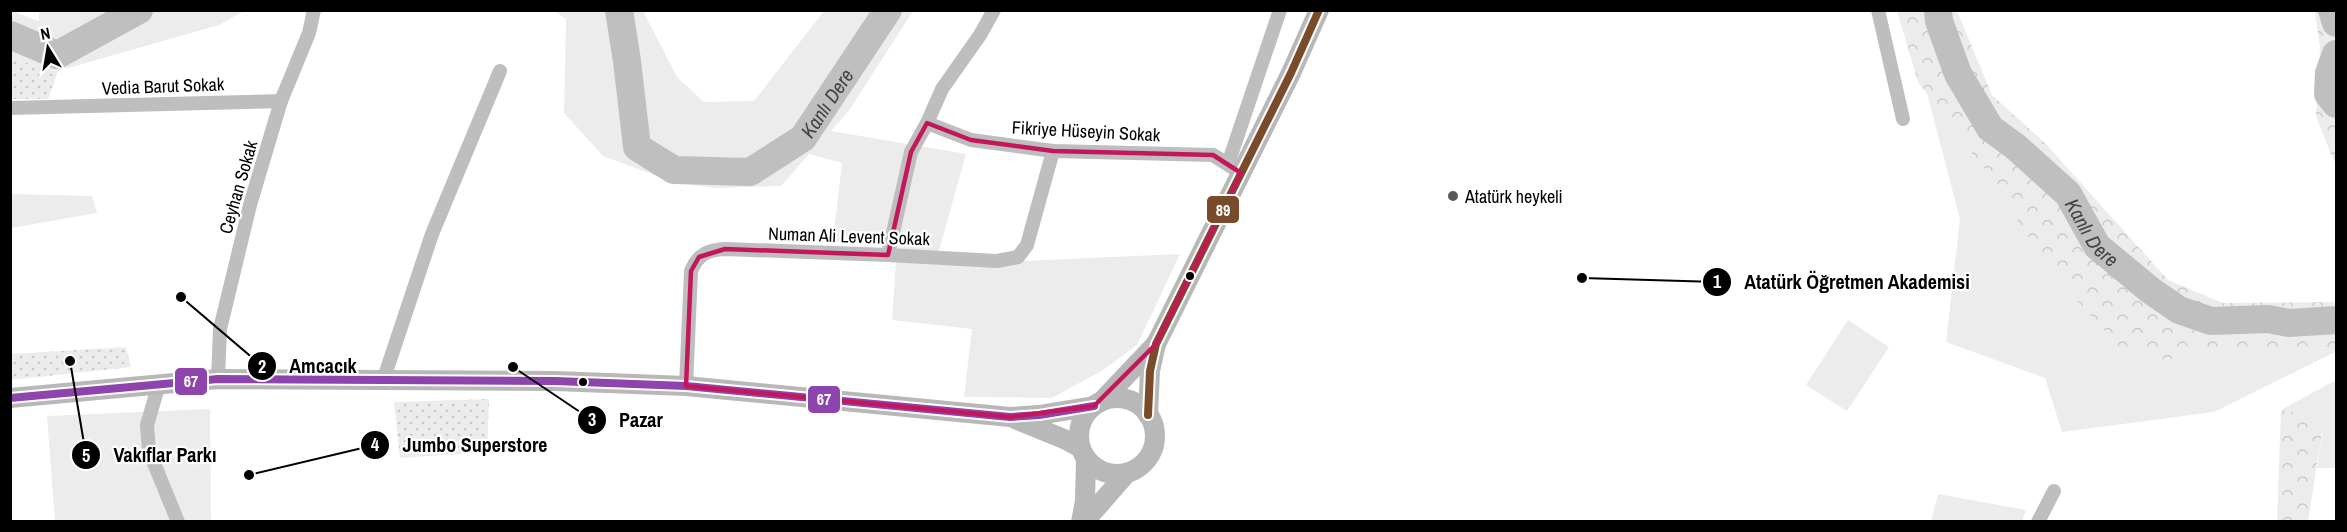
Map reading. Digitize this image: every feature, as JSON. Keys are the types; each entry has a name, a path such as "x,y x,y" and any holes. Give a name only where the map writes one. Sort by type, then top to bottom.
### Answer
{"main road":[{"path":"1148,415 1150,371 1156,344 1234,169 1291,74 1318,10"},
{"path":"1082,522 1085,501 1084,453 1079,437 1081,425 1086,414 1156,344"},
{"path":"10,398 218,379 555,381 686,386 1010,417 1039,415 1114,399 1127,400 1139,406 1148,415 1153,425 1155,438 1152,451 1145,462 1126,473 1082,522"},
{"path":"1010,417 1064,439 1084,453 1104,472 1126,473"}],"street":[{"name":"Ceyhan Sokak","path":"218,379 220,329 250,205 281,101 309,33 314,10"},
{"path":"888,255 911,152 942,89 980,35 994,10"},
{"path":"1234,169 1280,10"},
{"path":"1878,10 1903,118"},
{"path":"383,381 432,234 500,70"},
{"name":"Vedia Barut Sokak","path":"10,108 281,101"},
{"name":"Fikriye Hüseyin Sokak","path":"927,123 971,140 1053,151 1213,155 1234,169"},
{"name":"Numan Ali Levent Sokak","path":"686,386 691,271 695,261 703,254 725,249 997,261 1018,257 1026,245 1053,151"},
{"path":"159,384 147,425 149,451 178,522"},
{"path":"2038,522 2054,491"}],"highlighted area":[{"path":"927,123 971,140 1053,151 1213,155 1241,173 1156,344 1094,406 1010,417 686,386 691,271 699,257 725,249 888,255 911,152"}],"green space":[{"path":"11,11 39,21 39,11 244,11 219,25 58,71 11,59"},
{"path":"554,11 643,11 677,77 704,102 754,101 824,11 913,11 850,109 831,131 966,154 935,265 1180,254 1137,345 1103,370 1052,398 964,397 972,329 892,320 897,246 833,241 842,163 809,154 781,186 715,188 673,182 603,156 564,113 566,19"},
{"path":"1897,11 1957,11 1992,95 2045,143 2168,280 2223,303 2334,302 2336,298 2336,352 2228,347 2166,360 2120,348 2052,273 1986,172 1918,82"},
{"path":"2315,11 2336,11 2336,167 2316,116 2320,48"},
{"path":"11,59 58,71 48,99 11,99"},
{"path":"1927,93 1986,172 2166,360 2228,347 2335,352 2214,412 2062,432 2045,378 1946,342 1960,219"},
{"path":"11,194 92,196 97,213 11,228"},
{"path":"1848,320 1889,347 1847,411 1806,385"},
{"path":"126,347 131,367 11,380 11,354"},
{"path":"2336,380 2336,468 2317,468 2324,419 2281,410"},
{"path":"489,399 487,452 400,458 394,402"},
{"path":"210,409 211,521 55,521 47,416"},
{"path":"2281,410 2324,419 2308,521 2277,521"},
{"path":"1938,494 2026,510 2022,521 1931,521"}],"waterway":[{"name":"Kanlı Dere","path":"10,35 57,55 139,10"},
{"name":"Kanlı Dere","path":"619,10 637,147 674,170 750,172 803,138 888,10"},
{"name":"Kanlı Dere","path":"1938,10 1939,21 1958,74 1990,128 2016,147 2068,194 2097,246 2150,290 2179,310 2211,321 2268,319 2289,323 2336,320"},
{"name":"Kanlı Dere","path":"2332,10 2336,23"},
{"name":"Kanlı Dere","path":"2336,54 2329,73 2328,94 2336,104"}],"transit line":[{"name":"89","path":"1148,415 1150,371 1156,344 1291,73 1319,10"},
{"name":"67","path":"10,398 218,379 555,381 686,386 1010,417 1094,406"}],"place":[{"name":"Atatürk heykeli","path":"1453,196"},
{"name":"Atatürk Öğretmen Akademisi","path":"1582,278"},
{"name":"Amcacık","path":"181,297"},
{"name":"Vakıflar Parkı","path":"70,361"},
{"name":"Pazar","path":"513,367"},
{"name":"Jumbo Superstore","path":"249,475"}]}
